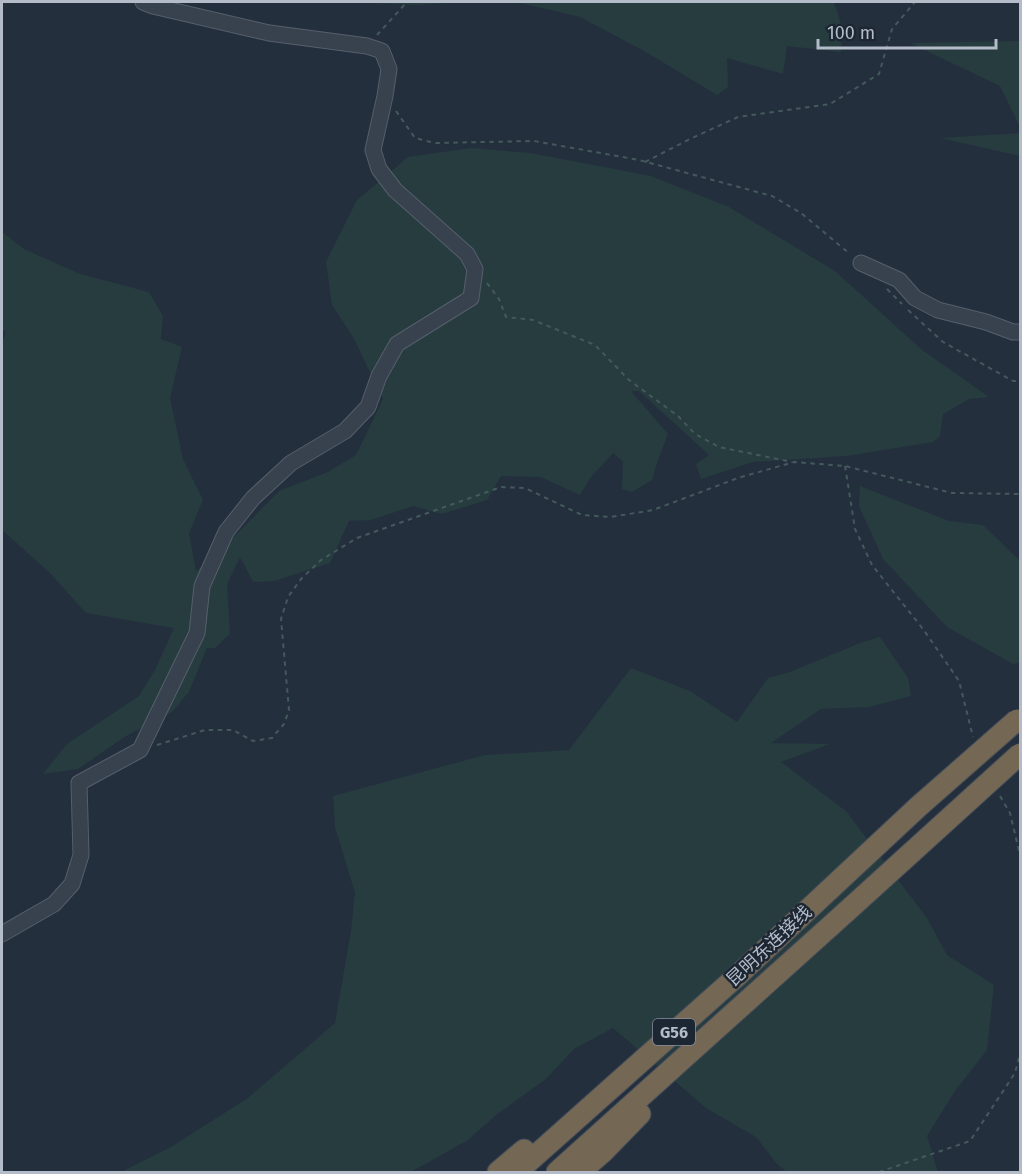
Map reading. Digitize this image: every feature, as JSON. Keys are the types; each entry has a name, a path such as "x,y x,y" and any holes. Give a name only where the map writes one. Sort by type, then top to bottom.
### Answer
{"highway":[{"name":"昆明东连接线","path":"517,1173 736,977 919,806 1019,719"},
{"name":"昆明东连接线","path":"556,1173 1020,754"},
{"path":"580,1173 626,1129 706,1040 758,991"},
{"path":"498,1173 548,1130 664,1041"}],"street":[{"path":"2,934 54,904 72,884 81,855 79,783 140,750 196,633 202,586 226,532 253,498 291,463 345,431 368,407 379,376 397,344 471,298 475,270 467,254 395,190 379,169 373,150 386,96 389,69 382,51 367,46 269,33 143,2"},
{"path":"861,263 899,280 915,298 938,310 986,322 1013,332 1020,332"}],"path":[{"path":"367,46 407,2"},
{"path":"645,162 738,117 830,104 879,74 892,29 915,2"},
{"path":"386,96 415,138 435,143 534,141 645,162 772,196 801,213 861,263"},
{"path":"475,270 500,298 506,317 533,320 595,345 629,380 678,416 695,434 718,447 794,462 844,466 952,493 1020,494"},
{"path":"883,285 943,342 1013,381 1020,381"},
{"path":"140,750 205,730 233,730 254,741 272,738 284,724 290,710 281,619 288,597 301,579 321,560 357,538 501,488 525,488 582,514 611,518 653,510 738,478 794,462"},
{"path":"844,466 855,529 872,566 923,629 959,681 976,745"},
{"path":"999,795 1011,813 1020,855"},
{"path":"879,1173 970,1141 1015,1073 1020,1054"}],"green space":[{"path":"353,2 467,2 414,5"},
{"path":"516,2 834,2 842,27 841,52 787,46 783,74 727,58 728,87 717,95 646,52 580,17"},
{"path":"1020,41 1020,127 1000,86 910,43"},
{"path":"1020,133 1020,156 940,138"},
{"path":"471,148 530,153 651,176 729,207 835,271 921,349 989,397 969,399 943,414 940,436 933,442 847,456 753,462 701,479 696,464 709,455 639,391 631,391 668,434 652,480 632,492 622,489 623,462 613,453 591,477 580,495 541,477 501,476 487,500 442,514 413,506 371,520 349,521 330,563 274,581 253,582 240,557 227,584 230,634 215,648 207,648 189,692 172,712 126,736 78,769 43,774 67,744 139,696 155,670 174,628 86,613 49,572 2,530 2,342 6,333 2,329 2,232 24,249 80,274 149,292 163,316 161,339 182,347 170,398 183,459 203,500 189,533 196,571 227,544 279,491 328,472 356,455 383,399 353,337 332,305 326,262 357,200 408,157"},
{"path":"860,486 949,521 983,525 1020,561 1020,663 1013,664 947,627 883,559 859,506"},
{"path":"880,637 908,678 911,696 869,707 821,709 771,743 830,744 781,762 846,811 927,918 947,955 994,985 987,1050 955,1091 927,1136 938,1172 787,1172 777,1164 756,1137 706,1108 613,1028 574,1049 546,1079 496,1115 468,1140 411,1172 121,1172 171,1147 248,1098 335,1023 351,931 355,893 335,827 333,796 485,755 569,750 631,668 690,691 737,722 768,678 790,672"}]}
